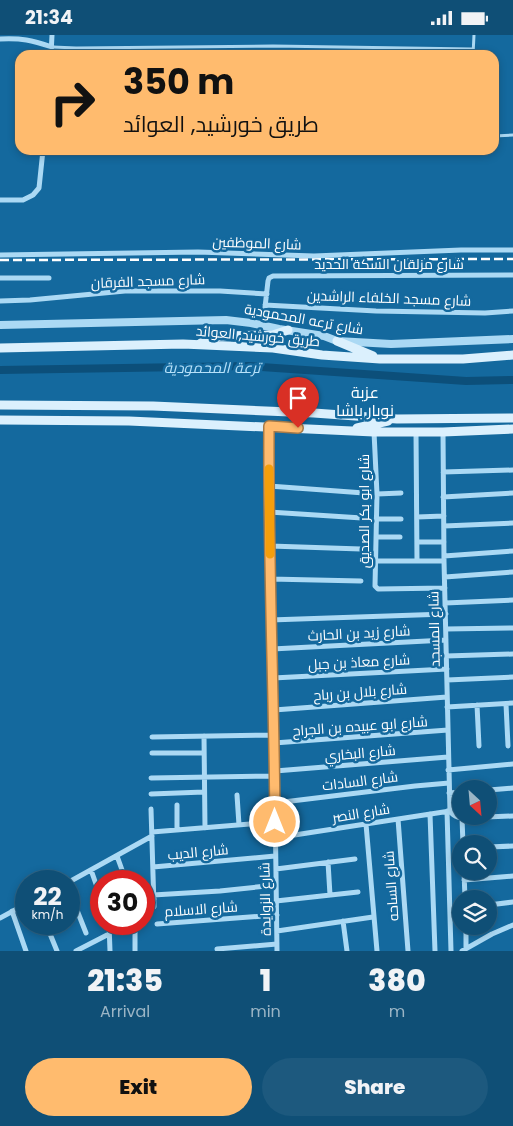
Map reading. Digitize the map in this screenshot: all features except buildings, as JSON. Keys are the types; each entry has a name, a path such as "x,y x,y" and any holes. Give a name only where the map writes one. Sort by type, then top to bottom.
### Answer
{"main road":[{"path":"198,344 221,336 269,336 288,330"},
{"path":"337,341 380,359"},
{"name":"طريق خورشيد, العوائد","path":"0,348 198,344 273,348 322,355 380,359 463,359 513,355"},
{"path":"0,405 153,406 397,419 513,418"},
{"path":"347,431 397,419"},
{"path":"0,420 129,421 374,432 513,429"}],"street":[{"path":"52,35 52,50"},
{"path":"0,39 20,38 52,47"},
{"path":"0,200 23,200 39,189 42,155"},
{"name":"شارع الموظفين","path":"0,255 198,252 314,256 461,250 513,250"},
{"name":"شارع مزلقان السكة الحديد","path":"267,294 268,281 273,276 513,275"},
{"path":"0,278 49,278"},
{"name":"شارع مسجد الفرقان","path":"0,301 125,291 220,291 267,294"},
{"path":"263,325 267,294"},
{"name":"شارع مسجد الخلفاء الراشدين","path":"265,305 386,311 485,313 513,311"},
{"name":"شارع ترعه المحمودية","path":"0,325 226,320 324,336 337,341 391,345 513,339"},
{"name":"شارع الزوايدة","path":"269,426 270,620 274,710 277,951"},
{"name":"شارع ابو بكر الصديق","path":"374,432 377,494 375,587 378,589 445,589"},
{"path":"416,432 417,561"},
{"name":"شارع المسجد","path":"443,432 451,951"},
{"path":"443,472 513,469"},
{"path":"269,485 364,493"},
{"path":"377,494 401,493"},
{"path":"443,497 513,493"},
{"path":"270,512 362,517"},
{"path":"418,517 444,516"},
{"path":"376,519 401,519"},
{"path":"444,526 513,523"},
{"path":"376,537 400,537"},
{"path":"418,542 444,541"},
{"path":"270,546 361,549"},
{"path":"375,561 417,561 513,551"},
{"path":"444,577 513,572"},
{"path":"270,579 361,581"},
{"path":"446,603 513,600"},
{"path":"270,620 446,613"},
{"path":"446,629 513,628"},
{"name":"شارع زيد بن الحارث","path":"272,649 446,640"},
{"path":"446,656 513,654"},
{"name":"شارع معاذ بن جبل","path":"273,678 447,669"},
{"path":"447,680 513,677"},
{"name":"شارع بلال بن رباح","path":"274,710 447,697"},
{"path":"447,707 513,703"},
{"path":"506,704 508,746"},
{"path":"476,705 480,746"},
{"name":"شارع ابو عبيده بن الجراح","path":"274,743 448,730"},
{"path":"152,737 274,735"},
{"path":"204,736 205,828"},
{"path":"152,753 204,753"},
{"name":"شارع البخاري","path":"151,778 275,773 448,757"},
{"path":"448,770 513,764"},
{"name":"شارع السادات","path":"275,803 449,783"},
{"path":"498,789 513,788"},
{"path":"151,794 204,792"},
{"path":"237,795 239,825"},
{"path":"176,805 177,830"},
{"path":"151,809 153,870"},
{"path":"449,811 452,815"},
{"name":"شارع النصر","path":"275,837 449,811"},
{"path":"430,814 435,951"},
{"path":"498,816 513,815"},
{"name":"شارع الساحه","path":"398,819 408,951"},
{"path":"92,870 152,834 177,830 275,822"},
{"path":"366,824 377,951"},
{"path":"497,847 513,846"},
{"path":"117,856 122,870"},
{"name":"شارع الديب","path":"153,867 276,856"},
{"path":"276,869 355,859"},
{"path":"328,862 330,895"},
{"path":"497,878 513,877"},
{"path":"464,880 465,890"},
{"path":"155,897 276,885"},
{"path":"276,901 358,892"},
{"path":"497,904 513,902"},
{"path":"0,918 15,910"},
{"path":"12,911 26,951"},
{"name":"شارع الاسلام","path":"157,924 277,915"},
{"path":"277,931 373,917"},
{"path":"80,918 86,933"},
{"path":"343,921 347,951"},
{"path":"464,950 492,934 513,925"},
{"path":"50,935 57,951"},
{"path":"76,951 108,935"},
{"path":"110,935 110,951"},
{"path":"135,935 136,951"},
{"path":"464,950 465,935"},
{"path":"217,949 277,945"}],"lane":[{"path":"52,47 273,46 473,49 474,35"},
{"path":"499,136 513,135"}],"waterway":[{"name":"ترعة المحمودية","path":"0,370 248,366 466,381 513,380"}],"railway":[{"path":"0,260 513,259"}],"slow traffic":[{"path":"269,469 270,554"}],"district":[{"name":"عزبة نوبار باشا","path":"365,401"}],"route":[{"path":"275,822 270,620 269,426 298,428"}]}
